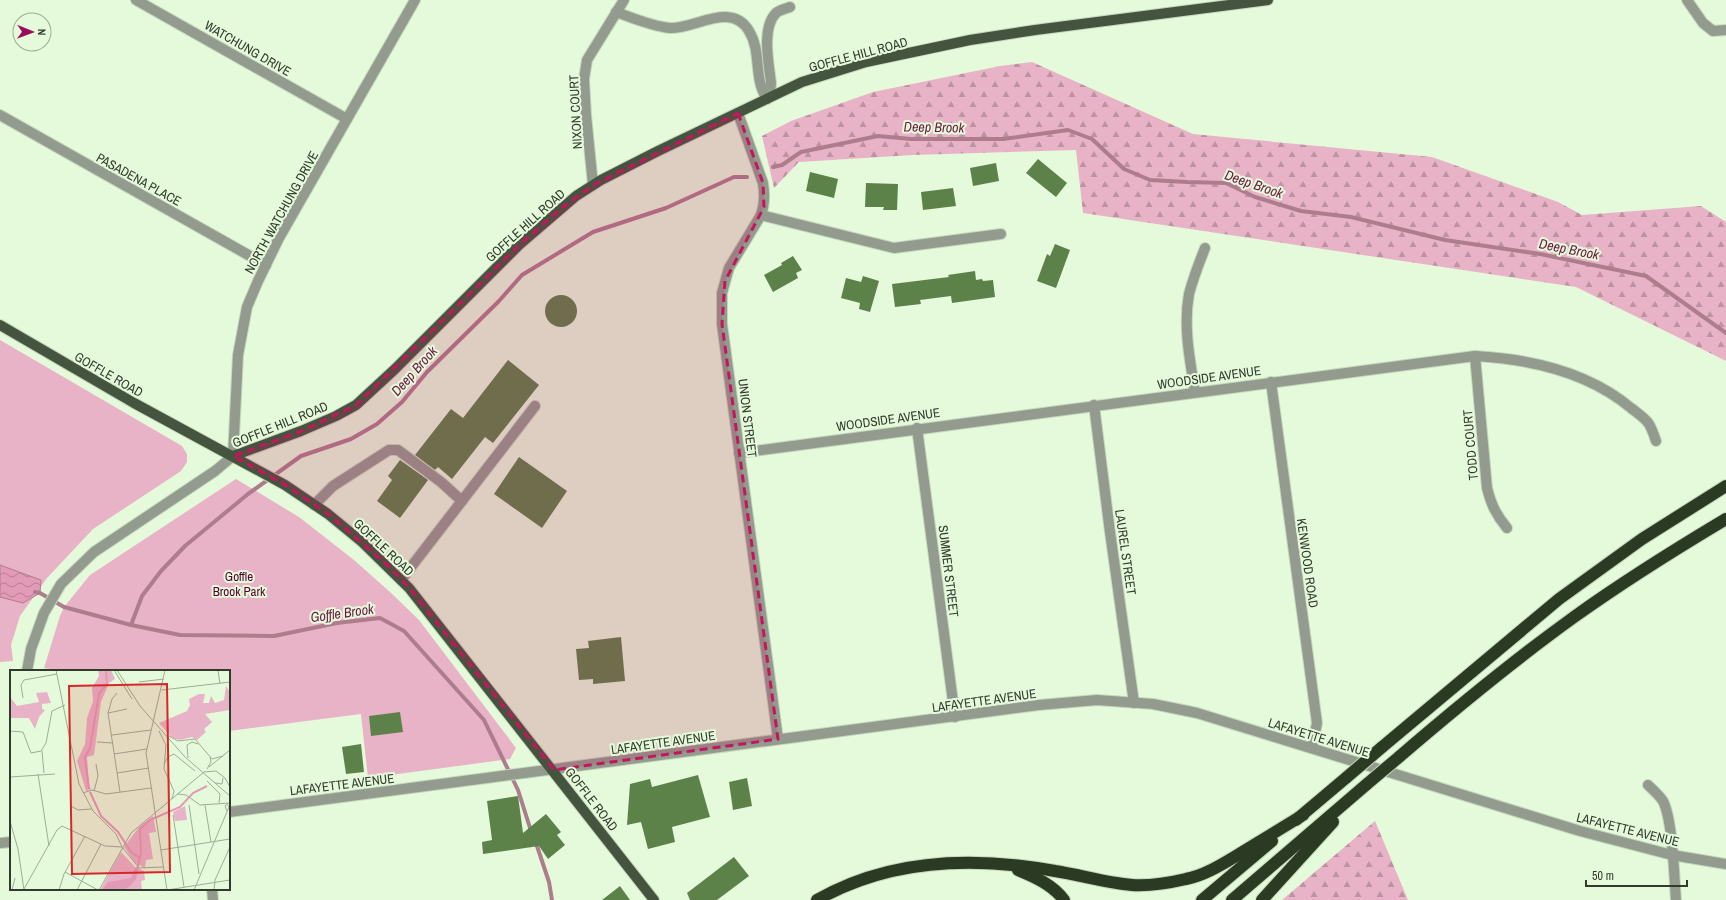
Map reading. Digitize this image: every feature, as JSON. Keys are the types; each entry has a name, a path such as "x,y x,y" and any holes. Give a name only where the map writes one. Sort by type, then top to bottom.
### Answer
{"highway":[{"path":"1202,900 1559,599 1648,535 1726,486"},
{"path":"1232,900 1367,784 1494,678 1563,625 1655,562 1726,519"},
{"path":"1262,900 1367,784"},
{"path":"817,900 850,883 895,869 943,862 993,863 1048,870 1126,884 1153,885 1171,882 1188,879 1222,864 1303,815"},
{"path":"993,863 1032,876 1048,885 1064,900"}],"main road":[{"name":"GOFFLE HILL ROAD","path":"233,456 301,431 336,416 356,405 395,369 519,244 560,209 593,185 658,151 802,82 866,62 970,40 1035,30 1268,0"},
{"name":"GOFFLE ROAD","path":"0,325 134,403 285,485 362,542 401,580 554,770 654,900"}],"street":[{"name":"WATCHUNG DRIVE","path":"136,0 347,119"},
{"name":"NORTH WATCHUNG DRIVE","path":"233,456 238,355 247,306 279,238 415,0"},
{"name":"NIXON COURT","path":"593,185 584,79 587,60 624,0"},
{"path":"1687,0 1703,23 1713,31 1726,30"},
{"path":"768,98 771,85 767,54 768,32 775,14 780,10 790,7"},
{"path":"616,12 647,23 670,28 682,27 711,18 728,17 740,21 746,26 753,39 759,83 762,91 768,98"},
{"name":"UNION STREET","path":"738,113 763,183 765,196 764,207 761,215 729,268 722,293 722,324 778,739"},
{"name":"PASADENA PLACE","path":"0,115 266,265"},
{"path":"761,215 894,248 1001,234"},
{"path":"1195,392 1188,350 1186,314 1192,283 1205,248"},
{"name":"WOODSIDE AVENUE","path":"739,453 917,428 1475,356 1502,357 1540,364 1562,371 1603,388 1648,422 1656,441"},
{"name":"TODD COURT","path":"1475,356 1487,488 1490,503 1498,517 1507,528"},
{"name":"KENWOOD ROAD","path":"1271,382 1317,723 1312,748"},
{"name":"LAUREL STREET","path":"1094,405 1134,703"},
{"path":"401,580 535,406"},
{"name":"SUMMER STREET","path":"917,428 955,717"},
{"path":"314,505 333,486 360,467 389,450 398,450 441,482 462,502"},
{"name":"GOFFLE HILL ROAD","path":"27,670 30,649 44,613 61,584 94,552 215,472 233,456"},
{"name":"LAFAYETTE AVENUE","path":"230,812 1039,705 1097,700 1153,704 1197,713 1580,831 1672,855 1726,864"},
{"path":"1648,785 1663,801 1670,831 1676,900"},
{"path":"0,843 10,842"},
{"path":"212,890 214,900"}],"highlighted area":[{"path":"738,113 763,183 764,207 725,281 722,324 778,739 554,770 409,588 387,565 328,514 285,485 233,456 301,431 356,405 519,245 560,209 593,185"}],"green space":[{"path":"1032,62 1193,134 1432,157 1558,202 1582,215 1701,206 1726,222 1726,361 1576,287 1083,213 1076,150 913,155 799,162 774,188 762,136 791,121 873,92 1000,66"},
{"path":"0,340 182,446 187,454 187,462 181,471 93,529 47,578 20,616 11,645 13,661 0,662"},
{"name":"Goffle Brook Park","path":"236,479 299,517 354,560 390,592 419,620 516,748 510,759 368,778 361,714 230,731 230,670 55,670 44,668 64,607 90,575"},
{"path":"1375,821 1408,900 1282,900"}],"water":[{"path":"0,565 41,580 40,593 23,603 0,597"}],"building":[{"path":"1038,159 1067,183 1056,197 1026,173"},
{"path":"996,163 999,181 973,186 970,168"},
{"path":"810,172 838,179 834,198 806,191"},
{"path":"866,183 898,184 897,210 883,210 884,207 865,207"},
{"path":"953,188 956,206 923,210 921,192"},
{"path":"1055,244 1070,250 1056,288 1037,281 1047,254 1050,256"},
{"path":"793,256 802,270 796,273 798,278 773,292 764,275 782,265 781,263"},
{"path":"975,271 976,280 993,280 995,297 952,303 951,296 920,300 921,304 895,307 892,284 949,277 948,275"},
{"path":"863,276 879,281 870,312 859,309 860,303 841,298 846,278 861,282"},
{"path":"561,295 572,300 577,311 572,322 561,327 550,322 545,311 550,300"},
{"path":"508,360 539,385 493,443 485,437 452,479 438,467 435,470 415,455 451,409 463,418"},
{"path":"519,457 567,491 542,528 494,494"},
{"path":"400,460 428,480 400,518 377,501 392,480 388,476"},
{"path":"621,637 625,681 593,684 593,679 579,680 576,649 589,648 588,641"},
{"path":"400,712 403,732 371,736 369,716"},
{"path":"361,744 364,772 346,774 342,747"},
{"path":"698,775 710,817 672,827 675,842 648,849 641,822 627,825 630,784 650,779 652,787"},
{"path":"747,778 752,806 733,810 729,782"},
{"path":"518,796 523,833 546,814 561,832 557,835 565,845 548,859 539,846 483,854 482,842 492,840 487,801"},
{"path":"734,857 749,876 717,900 690,900 687,893"},
{"path":"620,886 630,900 602,900"}],"waterway":[{"name":"Deep Brook","path":"773,167 782,165 801,152 878,136 911,139 1003,139 1068,130 1092,139 1124,169 1150,180 1226,183 1255,197 1301,211 1351,217 1445,240 1540,254 1646,276 1726,333"},
{"name":"Deep Brook","path":"131,625 142,596 161,571 185,546 248,494 301,456 351,439 377,424 402,402 427,372 499,301 522,275 593,232 666,208 734,177 747,177"},
{"name":"Goffle Brook","path":"35,592 40,593 64,607 131,625 180,635 274,636 337,623 380,618 404,631 484,720 518,790 531,831"},
{"name":"Goffle Brook","path":"536,843 549,882 552,900"}]}
